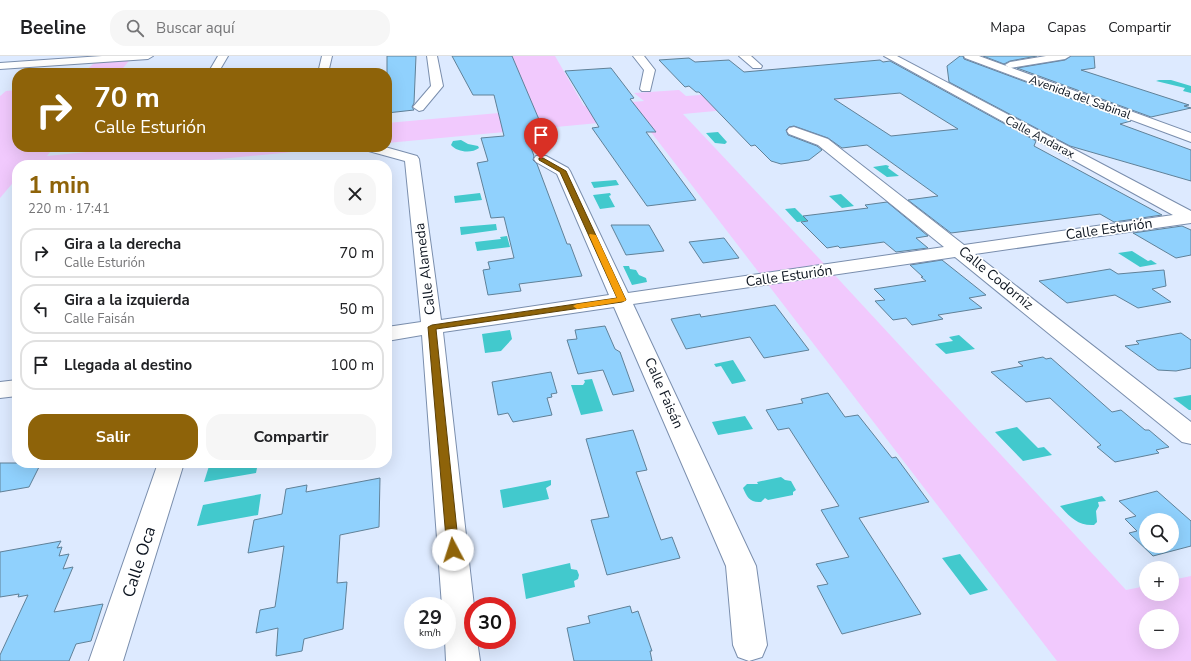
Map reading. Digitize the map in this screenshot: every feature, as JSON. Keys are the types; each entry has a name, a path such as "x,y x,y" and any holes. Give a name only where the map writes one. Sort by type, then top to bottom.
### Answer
{"street":[{"path":"0,66 148,56"},
{"path":"216,68 223,56"},
{"path":"324,68 327,56"},
{"path":"419,106 438,86 432,56"},
{"path":"638,56 650,70 646,89"},
{"path":"744,56 757,66"},
{"name":"Calle Andarax","path":"889,56 1191,217"},
{"name":"Avenida del Sabinal","path":"969,56 1191,138"},
{"name":"Avenida del Sabinal","path":"987,56 1191,130"},
{"path":"1010,65 1065,56"},
{"name":"Calle Codorniz","path":"794,132 823,142 961,250 1191,436"},
{"name":"Calle Alameda","path":"388,152 412,159 432,327 464,661"},
{"name":"Calle Faisán","path":"541,159 563,171 741,566 750,645"},
{"name":"Calle Esturión","path":"392,333 1191,217"},
{"path":"0,390 12,389"},
{"name":"Calle Oca","path":"106,661 169,468"}],"shaded area":[{"path":"102,56 133,56 123,68 89,68"},
{"path":"511,56 555,56 584,106 644,101 634,93 679,90 686,96 844,85 866,97 683,114 830,270 1126,590 1139,587 1139,601 1179,601 1179,579 1191,576 1191,661 1057,661 641,119 392,143 392,123 532,110"},
{"path":"1171,80 1191,86 1191,93 1183,91 1185,88 1156,81"},
{"path":"12,90 12,152 50,152 47,156 87,152 293,152 209,160 12,160 12,184 0,198 0,96 6,91"},
{"path":"718,132 727,142 725,144 715,143 706,133"},
{"path":"461,140 468,144 478,146 479,148 468,152 460,151 451,145 453,141"},
{"path":"886,165 899,176 887,177 873,167"},
{"path":"616,180 619,185 594,188 591,182"},
{"path":"480,193 482,200 455,203 454,196"},
{"path":"610,193 611,195 609,196 615,207 600,209 593,195"},
{"path":"841,194 854,206 842,208 829,196"},
{"path":"795,208 808,221 797,222 785,209"},
{"path":"496,224 497,230 461,235 460,227"},
{"path":"507,236 510,247 477,251 475,242 501,239 500,237"},
{"path":"1132,251 1148,261 1151,260 1157,264 1140,267 1118,253"},
{"path":"623,266 629,266 630,269 636,270 639,275 646,278 647,282 632,285"},
{"path":"510,330 512,339 501,351 485,353 482,334"},
{"path":"959,335 975,349 946,354 935,344 953,341 949,337"},
{"path":"733,360 746,381 732,384 721,366 716,367 714,364"},
{"path":"592,379 603,411 581,415 571,385 583,385 585,382 584,380"},
{"path":"1191,395 1191,410 1173,398"},
{"path":"745,416 753,429 718,435 712,422"},
{"path":"1017,427 1038,448 1044,447 1052,455 1023,461 995,432"},
{"path":"208,468 257,468 256,473 204,482"},
{"path":"781,477 785,480 791,481 796,490 793,492 793,495 768,500 765,498 761,502 754,502 749,499 743,488 747,484 758,484 757,482"},
{"path":"551,480 551,485 546,488 549,499 503,508 500,490"},
{"path":"261,494 258,515 197,526 203,505"},
{"path":"1102,496 1106,501 1098,502 1099,506 1096,511 1097,522 1094,525 1083,524 1075,520 1060,506"},
{"path":"960,554 988,590 970,595 942,558"},
{"path":"570,563 571,569 577,570 579,575 578,579 574,581 575,587 526,599 522,574"}],"building":[{"path":"387,56 416,56 414,103 412,107 414,110 392,112 392,68 387,68"},
{"path":"452,56 512,56 549,143 530,145 534,156 533,160 537,164 567,244 570,244 582,276 519,284 521,291 488,295 483,270 490,269 488,262 514,258 504,217 491,218 477,163 488,161 481,138 504,136 494,95 473,95"},
{"path":"960,56 963,56 964,59 1131,121 1120,124 1191,150 1191,181 1070,146 949,82 947,66"},
{"path":"983,56 1037,56 1010,61 1004,64"},
{"path":"1071,56 1094,56 1095,68 1081,70 1189,105 1184,106 1191,108 1151,117 1017,68 1065,60"},
{"path":"689,58 695,62 729,60 744,72 880,60 883,62 890,61 1036,141 1034,146 1162,215 1114,222 1100,214 951,233 908,200 938,196 867,145 842,148 828,138 794,126 789,127 786,130 788,135 817,146 822,150 809,160 781,164 771,161 755,145 751,146 699,92 696,92 689,86 685,87 659,60","holes":["900,93 958,129 891,136 834,99"]},
{"path":"611,68 634,98 630,99 656,132 646,132 696,200 647,206 592,128 599,127 565,71"},
{"path":"887,202 928,236 916,238 928,248 896,252 884,242 840,248 838,246 827,248 801,222 808,221 803,216 868,208 865,205"},
{"path":"611,225 649,225 664,251 626,255"},
{"path":"1182,226 1191,230 1191,255 1176,258 1133,233"},
{"path":"724,238 739,258 703,263 689,242"},
{"path":"942,260 986,295 969,298 982,308 938,315 943,319 912,325 906,318 893,320 875,301 885,300 874,289 926,281 910,265"},
{"path":"1110,269 1118,274 1164,270 1166,286 1152,289 1171,302 1138,308 1115,295 1067,303 1039,281"},
{"path":"775,305 809,350 764,358 750,337 686,349 671,319 700,314 701,317"},
{"path":"605,326 615,349 620,352 634,391 613,395 603,370 578,374 567,340 577,339 575,330"},
{"path":"1181,333 1191,340 1191,368 1176,371 1158,370 1125,346 1139,344 1136,341"},
{"path":"1043,357 1046,359 1051,358 1112,412 1121,410 1145,430 1149,430 1169,447 1156,450 1159,453 1115,462 1097,447 1101,445 1050,398 1026,402 991,372 1023,366 1018,362"},
{"path":"551,372 557,393 551,394 552,397 547,398 552,415 513,422 508,413 498,415 492,382"},
{"path":"828,393 845,417 858,415 892,458 896,457 929,502 859,518 921,614 842,634 817,586 828,584 816,564 849,557 821,510 839,506 789,428 778,430 766,410 803,403 801,399"},
{"path":"633,430 647,470 636,472 661,540 672,537 680,558 607,575 591,520 609,517 586,439"},
{"path":"0,463 12,463 12,468 38,468 29,487 0,492"},
{"path":"380,478 379,527 340,535 337,583 347,582 343,629 304,639 302,651 276,656 278,628 256,633 260,610 275,607 284,546 248,553 254,520 282,514 286,489 307,485 306,492"},
{"path":"1157,491 1191,521 1191,546 1179,549 1179,513 1139,513 1139,543 1129,533 1137,531 1125,519 1136,516 1119,501"},
{"path":"61,541 57,548 62,547 59,556 69,554 63,569 73,567 54,612 103,604 91,641 76,644 69,661 0,661 0,655 28,595 18,597 19,594 0,597 0,552"},
{"path":"1150,553 1164,553 1153,556"},
{"path":"630,606 632,613 638,611 652,651 650,651 652,661 574,661 567,628 590,623 588,616"}],"slow traffic":[{"path":"577,306 622,300 592,235"}],"route":[{"path":"453,550 432,327 622,300 563,171 541,159"}]}
